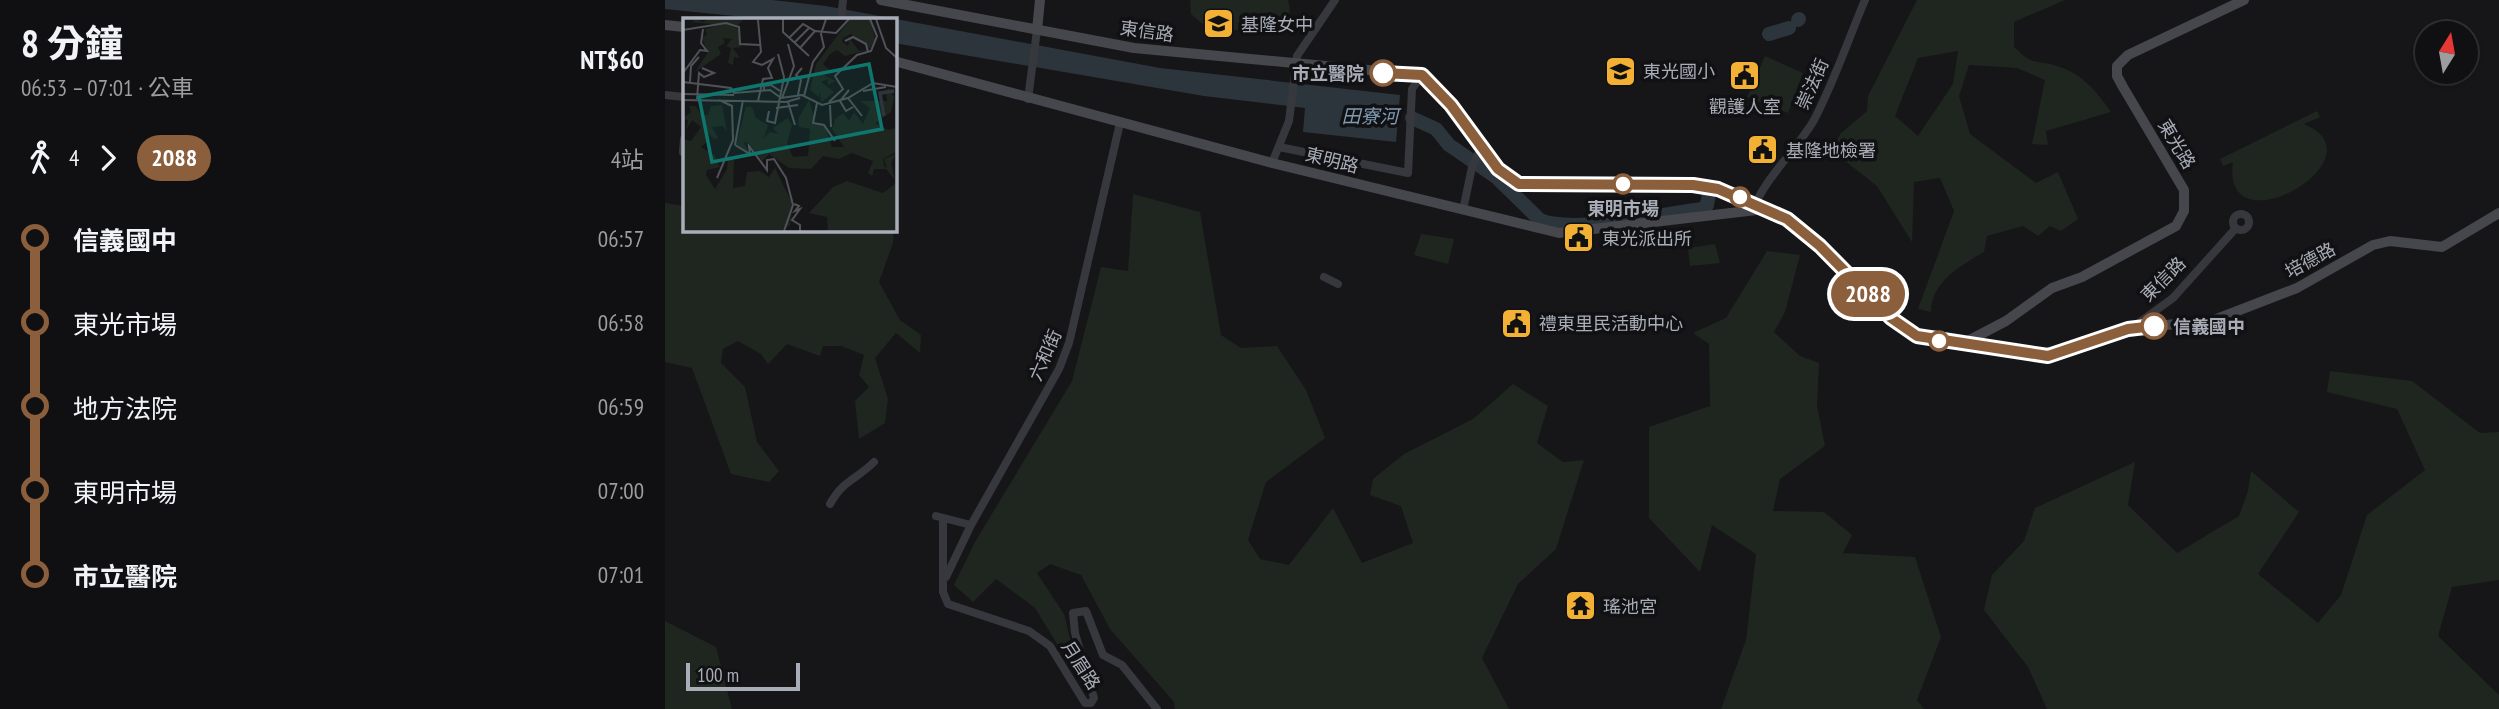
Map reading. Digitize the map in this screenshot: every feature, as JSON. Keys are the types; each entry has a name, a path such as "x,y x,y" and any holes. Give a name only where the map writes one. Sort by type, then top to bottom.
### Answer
{"street":[{"path":"841,18 843,0"},
{"name":"東信路","path":"881,0 1134,48 1295,66 1422,75"},
{"path":"1028,100 1039,0"},
{"path":"1272,163 1291,110 1297,56 1335,0"},
{"name":"崇法街","path":"1754,207 1814,120 1865,0"},
{"name":"東光路","path":"1962,344 2006,321 2052,288 2082,276 2175,226 2184,211 2185,190 2123,87 2117,76 2117,66 2128,55 2244,0"},
{"path":"665,25 683,27"},
{"path":"665,32 683,34"},
{"name":"東明路","path":"896,62 1028,100 1559,233 1754,207 1768,209"},
{"path":"1279,147 1408,173 1412,89 1422,75 1451,105 1478,152 1504,176 1526,186 1693,185 1718,189 1754,207"},
{"path":"665,95 683,97"},
{"name":"六和街","path":"945,578 971,525 1059,369 1069,343 1120,123"},
{"path":"1463,210 1478,152"},
{"name":"東信路","path":"1768,209 1805,232 1908,332 1962,344 2048,356 2143,322 2173,299 2236,228 2234,218 2245,216 2251,208"},
{"name":"培德路","path":"2128,329 2214,320 2297,288 2373,245 2390,241 2442,247 2499,213"},
{"path":"1324,277 1339,284"},
{"path":"830,504 840,486 860,476 874,462"},
{"name":"月眉路","path":"971,525 940,517 945,578 943,592 948,604 1029,631 1050,646 1085,704 1091,703 1094,698 1075,633 1073,613 1086,611 1103,654 1122,665 1157,709"}],"shaded area":[{"path":"1190,0 1288,0 1290,10 1287,24 1276,34 1206,27 1191,14"},
{"path":"1917,0 2065,0 2014,22 2014,47 2031,60 2074,73 2094,91 2111,112 2046,131 2048,145 2032,144 2045,80 2017,68 1969,65 1959,96 1970,134 2036,183 2058,172 2078,219 2061,231 2050,226 2038,236 2023,226 1987,236 1984,252 1957,269 1941,284 1932,301 1931,312 1918,309 1954,211 1940,178 1914,182 1912,242 1877,186 1831,150 1841,133 1867,111 1868,96","holes":["1958,51 1953,84 1918,136 1895,116 1918,58"]},
{"path":"1765,56 1803,73 1788,113 1747,97"},
{"path":"2317,111 2320,117 2304,124 2324,139 2326,157 2314,175 2294,190 2271,199 2250,199 2236,188 2233,162 2223,166 2220,159"},
{"path":"1133,194 1200,212 1221,335 1241,348 1277,346 1306,390 1325,438 1266,482 1248,540 1260,559 1289,565 1333,508 1362,563 1413,543 1401,506 1370,495 1373,479 1404,454 1473,419 1513,384 1548,406 1537,443 1563,462 1584,460 1556,549 1518,584 1482,658 1509,709 1175,709 1174,702 1110,629 1081,575 1050,564 1037,573 1064,614 1078,671 1075,673 1035,608 996,579 973,602 954,585 975,542 1072,381 1101,267 1128,271"},
{"path":"665,203 683,206 683,231 894,231 893,243 879,282 900,320 921,335 920,353 896,333 875,358 888,399 885,423 859,439 855,401 869,387 859,375 864,355 841,346 823,346 820,356 787,344 768,364 761,354 738,341 723,349 721,363 745,387 757,442 779,471 769,482 731,474 692,368 665,362"},
{"path":"1421,234 1454,239 1448,264 1414,255"},
{"path":"1715,244 1720,263 1690,266 1688,248"},
{"path":"1767,251 1800,255 1785,312 1774,332 1800,356 1819,363 1817,406 1825,446 1780,479 1773,511 1824,512 1852,535 1843,553 1915,557 1941,637 1917,700 1924,709 1721,709 1746,640 1756,554 1712,525 1700,572 1649,518 1649,427 1710,406 1709,344 1693,333 1726,318"},
{"path":"2330,371 2412,381 2480,433 2499,432 2499,580 2452,587 2438,636 2499,695 2499,709 2047,709 2028,667 1984,610 1992,575 2024,541 2035,508 2135,462 2128,505 2177,553 2239,516 2248,491 2251,471 2299,512 2258,574 2318,623 2341,595 2367,515 2425,470 2397,409 2327,392"},
{"path":"665,621 716,647 732,709 665,709"}],"water":[{"name":"田寮河","path":"665,0 772,0 826,6 891,18 754,18 665,9"},
{"name":"田寮河","path":"896,19 1160,68 1400,95 1396,142 1303,132 1305,108 1204,96 896,43"}],"waterway":[{"name":"田寮河","path":"1769,34 1789,28"},
{"name":"田寮河","path":"1412,118 1436,129 1449,145 1496,177 1540,220 1555,224 1595,224 1702,209 1707,205 1709,194"}],"bus line":[{"name":"2088","path":"1383,73 1422,75 1451,105 1504,176 1519,184 1693,185 1718,189 1768,209 1805,232 1891,318 1917,336 2048,356 2128,329 2154,326"}],"place":[{"name":"基隆女中","path":"1218,24"},
{"name":"東光國小","path":"1620,71"},
{"name":"市立醫院","path":"1383,73"},
{"name":"觀護人室","path":"1745,76"},
{"name":"基隆地檢署","path":"1763,150"},
{"name":"東明市場","path":"1623,184"},
{"name":"東光派出所","path":"1579,238"},
{"name":"禮東里民活動中心","path":"1516,323"},
{"name":"信義國中","path":"2154,326"},
{"name":"瑤池宮","path":"1580,606"}]}
